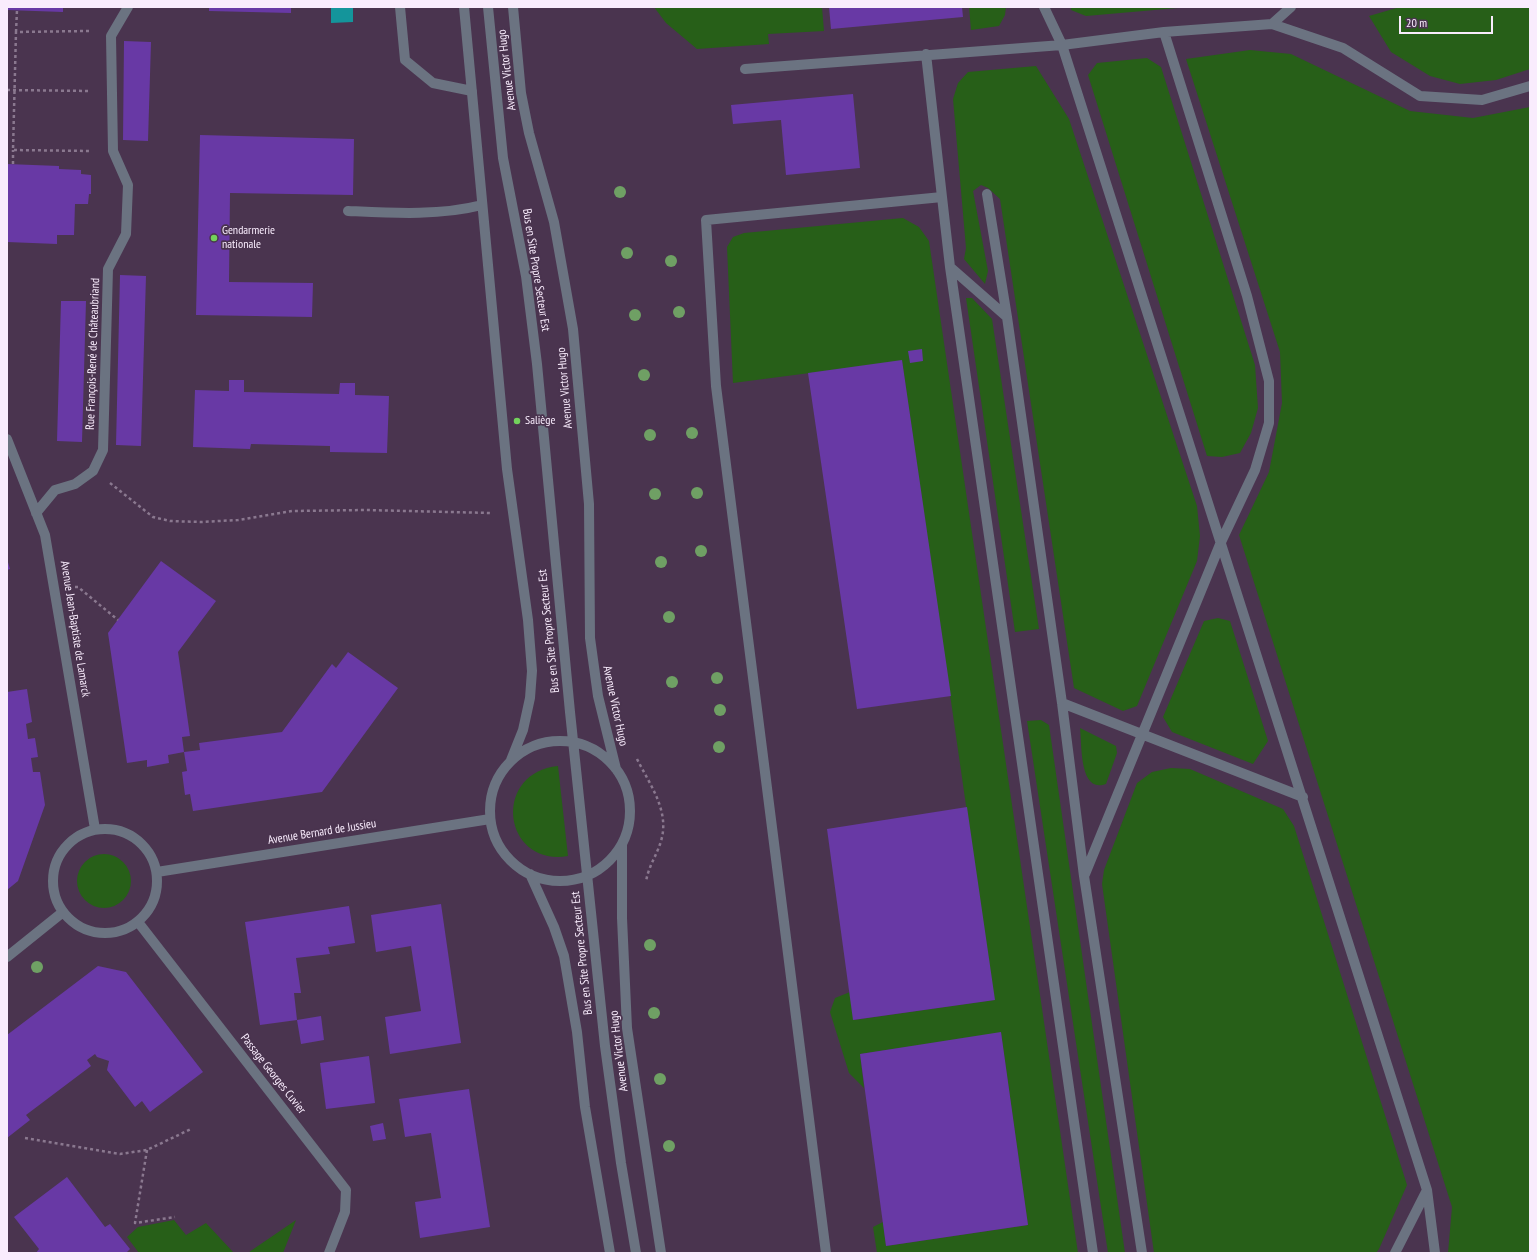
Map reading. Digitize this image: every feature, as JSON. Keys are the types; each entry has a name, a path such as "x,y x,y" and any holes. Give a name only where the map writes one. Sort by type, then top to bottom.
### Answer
{"street":[{"name":"Rue François-René de Châteaubriand","path":"94,471 103,450 108,269 126,234 128,185 113,152 112,36 128,7"},
{"path":"400,7 405,60 433,83 472,91"},
{"path":"464,7 512,513 528,620 532,671 530,698 523,730 511,760 496,781 490,806 490,819 494,836 503,852 515,864 530,874 544,879 558,881 573,880 601,868 613,858 622,845 628,829 630,811 629,796 624,782 616,769 604,757 590,748 573,742 557,741 540,744 525,750 511,760"},
{"name":"Bus en Site Propre Secteur Est","path":"488,7 503,158 526,276 537,364 573,742 606,1054 621,1163 636,1253"},
{"name":"Avenue Victor Hugo","path":"513,7 521,93 529,132 554,222 573,329 589,504 590,638 598,696 616,769"},
{"path":"1044,7 1062,44 1427,1190 1435,1253"},
{"path":"1272,24 1291,7"},
{"path":"745,69 1062,44 1164,32 1272,24 1342,48 1420,96 1482,100 1530,86"},
{"path":"1084,876 1221,542 1255,470 1269,423 1269,381 1247,296 1164,32"},
{"path":"926,54 950,267 1093,1253"},
{"path":"987,194 1007,317 1062,704 1084,876 1142,1253"},
{"path":"826,1253 716,386 706,220 942,197"},
{"path":"348,211 392,213 462,210 482,205"},
{"path":"950,267 1007,317"},
{"name":"Avenue Jean-Baptiste de Lamarck","path":"7,439 45,535 95,829"},
{"path":"36,512 55,490 75,484 94,471"},
{"path":"1062,704 1303,797"},
{"name":"Avenue Bernard de Jussieu","path":"157,872 490,819"},
{"path":"109,828 123,831 136,837 146,847 153,859 157,872 158,886 148,912 138,922 123,930 107,934 90,931 75,923 63,912 56,898 53,884 54,869 59,855 69,843 81,834 95,829 109,828"},
{"name":"Avenue Victor Hugo","path":"622,845 622,918 627,1028 661,1253"},
{"path":"530,874 554,927 564,956 577,1032 585,1107 610,1253"},
{"path":"7,957 63,912"},
{"name":"Passage Georges Cuvier","path":"138,922 346,1190 345,1212 329,1253"},
{"path":"1395,1253 1427,1190"}],"path":[{"path":"13,164 17,10"},
{"path":"16,32 92,31 112,36"},
{"path":"7,90 112,91"},
{"path":"13,150 113,152"},
{"path":"94,471 153,517 170,520 201,522 238,520 292,511 366,510 512,513"},
{"path":"55,590 78,587 118,620"},
{"path":"25,1138 120,1154 147,1150 191,1129"},
{"path":"147,1150 135,1223 175,1217"}],"shaded area":[{"path":"331,7 353,7 353,22 331,23"},
{"path":"654,7 822,7 824,31 768,34 769,44 697,49 666,23"},
{"path":"969,7 1006,7 1005,15 999,26 971,30"},
{"path":"1071,7 1189,7 1086,16 1071,10"},
{"path":"1400,7 1530,7 1530,69 1496,80 1460,84 1430,76 1391,52 1369,16"},
{"path":"1250,50 1291,54 1410,111 1473,118 1530,107 1530,1253 1448,1253 1452,1207 1239,535 1269,472 1282,403 1280,352 1186,59"},
{"path":"1147,58 1161,67 1255,365 1258,408 1251,433 1240,453 1222,457 1207,456 1088,75 1097,63"},
{"path":"1036,66 1069,119 1197,506 1200,536 1197,561 1137,706 1123,711 1074,688 1000,199 988,188 981,185 973,191 988,271 985,284 964,259 966,248 953,99 958,83 968,72"},
{"path":"903,218 919,227 929,241 1078,1253 877,1253 873,1227 883,1222 886,1246 1028,1225 1001,1033 860,1054 864,1088 849,1073 830,1012 835,998 850,992 854,1020 994,1000 902,361 733,383 727,247 733,237 744,233"},
{"path":"966,298 972,298 992,319 1039,629 1015,632"},
{"path":"1218,618 1230,621 1268,741 1253,764 1172,732 1163,717 1204,621"},
{"path":"1041,720 1049,725 1125,1253 1108,1253 1027,721"},
{"path":"1080,728 1116,746 1117,753 1106,784 1097,785 1091,782 1086,775 1082,756"},
{"path":"558,766 568,856 546,856 530,848 519,834 514,818 515,800 522,785 537,772"},
{"path":"1171,768 1190,769 1283,809 1294,826 1407,1185 1376,1253 1154,1253 1102,884 1104,870 1137,783 1152,772"},
{"path":"104,854 114,856 123,862 129,871 131,881 129,891 123,900 114,906 104,908 94,906 85,900 79,891 77,881 79,871 85,862 94,856"},
{"path":"174,1220 186,1235 206,1223 234,1253 139,1253 127,1237 138,1227"},
{"path":"296,1220 283,1253 248,1253 252,1250"}],"building":[{"path":"7,7 63,7 63,12 7,10"},
{"path":"209,7 291,7 291,13 209,11"},
{"path":"829,7 962,7 963,17 831,29"},
{"path":"124,41 151,42 148,141 123,140"},
{"path":"853,94 860,168 786,175 781,120 733,124 731,105"},
{"name":"Gendarmerie nationale","path":"200,135 354,139 353,195 230,193 229,282 313,283 312,317 196,315"},
{"path":"7,164 59,166 59,169 81,170 81,174 91,175 91,194 89,194 88,204 75,204 74,235 57,235 57,244 7,242"},
{"path":"120,275 146,276 141,446 116,445"},
{"path":"61,301 86,301 82,442 57,441"},
{"path":"922,349 923,361 910,363 908,351"},
{"path":"902,360 951,696 857,709 808,373"},
{"path":"229,380 244,380 244,392 339,394 340,383 355,383 355,395 389,396 387,453 330,452 330,446 251,444 250,449 193,447 195,390 229,391"},
{"path":"7,559 10,569 7,570"},
{"path":"161,561 216,601 178,652 190,736 182,737 184,752 168,755 169,763 147,767 147,760 127,763 108,633"},
{"path":"348,652 398,688 322,792 193,811 190,794 185,795 182,772 187,771 184,752 200,750 199,743 282,732 332,664 336,668"},
{"path":"27,689 32,722 26,724 28,739 35,738 38,757 31,758 33,772 40,772 45,805 18,881 7,890 7,692"},
{"path":"967,807 995,1000 853,1020 827,829"},
{"path":"441,904 461,1043 390,1054 385,1017 421,1011 411,946 376,952 371,915"},
{"path":"349,906 355,943 328,947 330,954 296,958 301,993 294,993 297,1020 260,1025 245,922"},
{"path":"98,966 126,972 203,1072 150,1112 142,1101 135,1107 107,1070 109,1061 97,1057 95,1054 87,1060 91,1066 26,1115 30,1120 7,1138 7,1035"},
{"path":"321,1016 324,1040 301,1044 297,1020"},
{"path":"1001,1032 1028,1225 886,1246 860,1054"},
{"path":"369,1056 375,1103 326,1109 320,1063"},
{"path":"469,1089 490,1227 420,1238 415,1202 441,1198 431,1133 405,1137 399,1099"},
{"path":"383,1123 386,1139 373,1141 370,1126"},
{"path":"67,1177 105,1227 110,1224 130,1249 126,1253 36,1253 39,1249 14,1217"}],"place":[{"name":"Gendarmerie nationale","path":"214,238"},
{"name":"Saliège","path":"517,421"}]}
